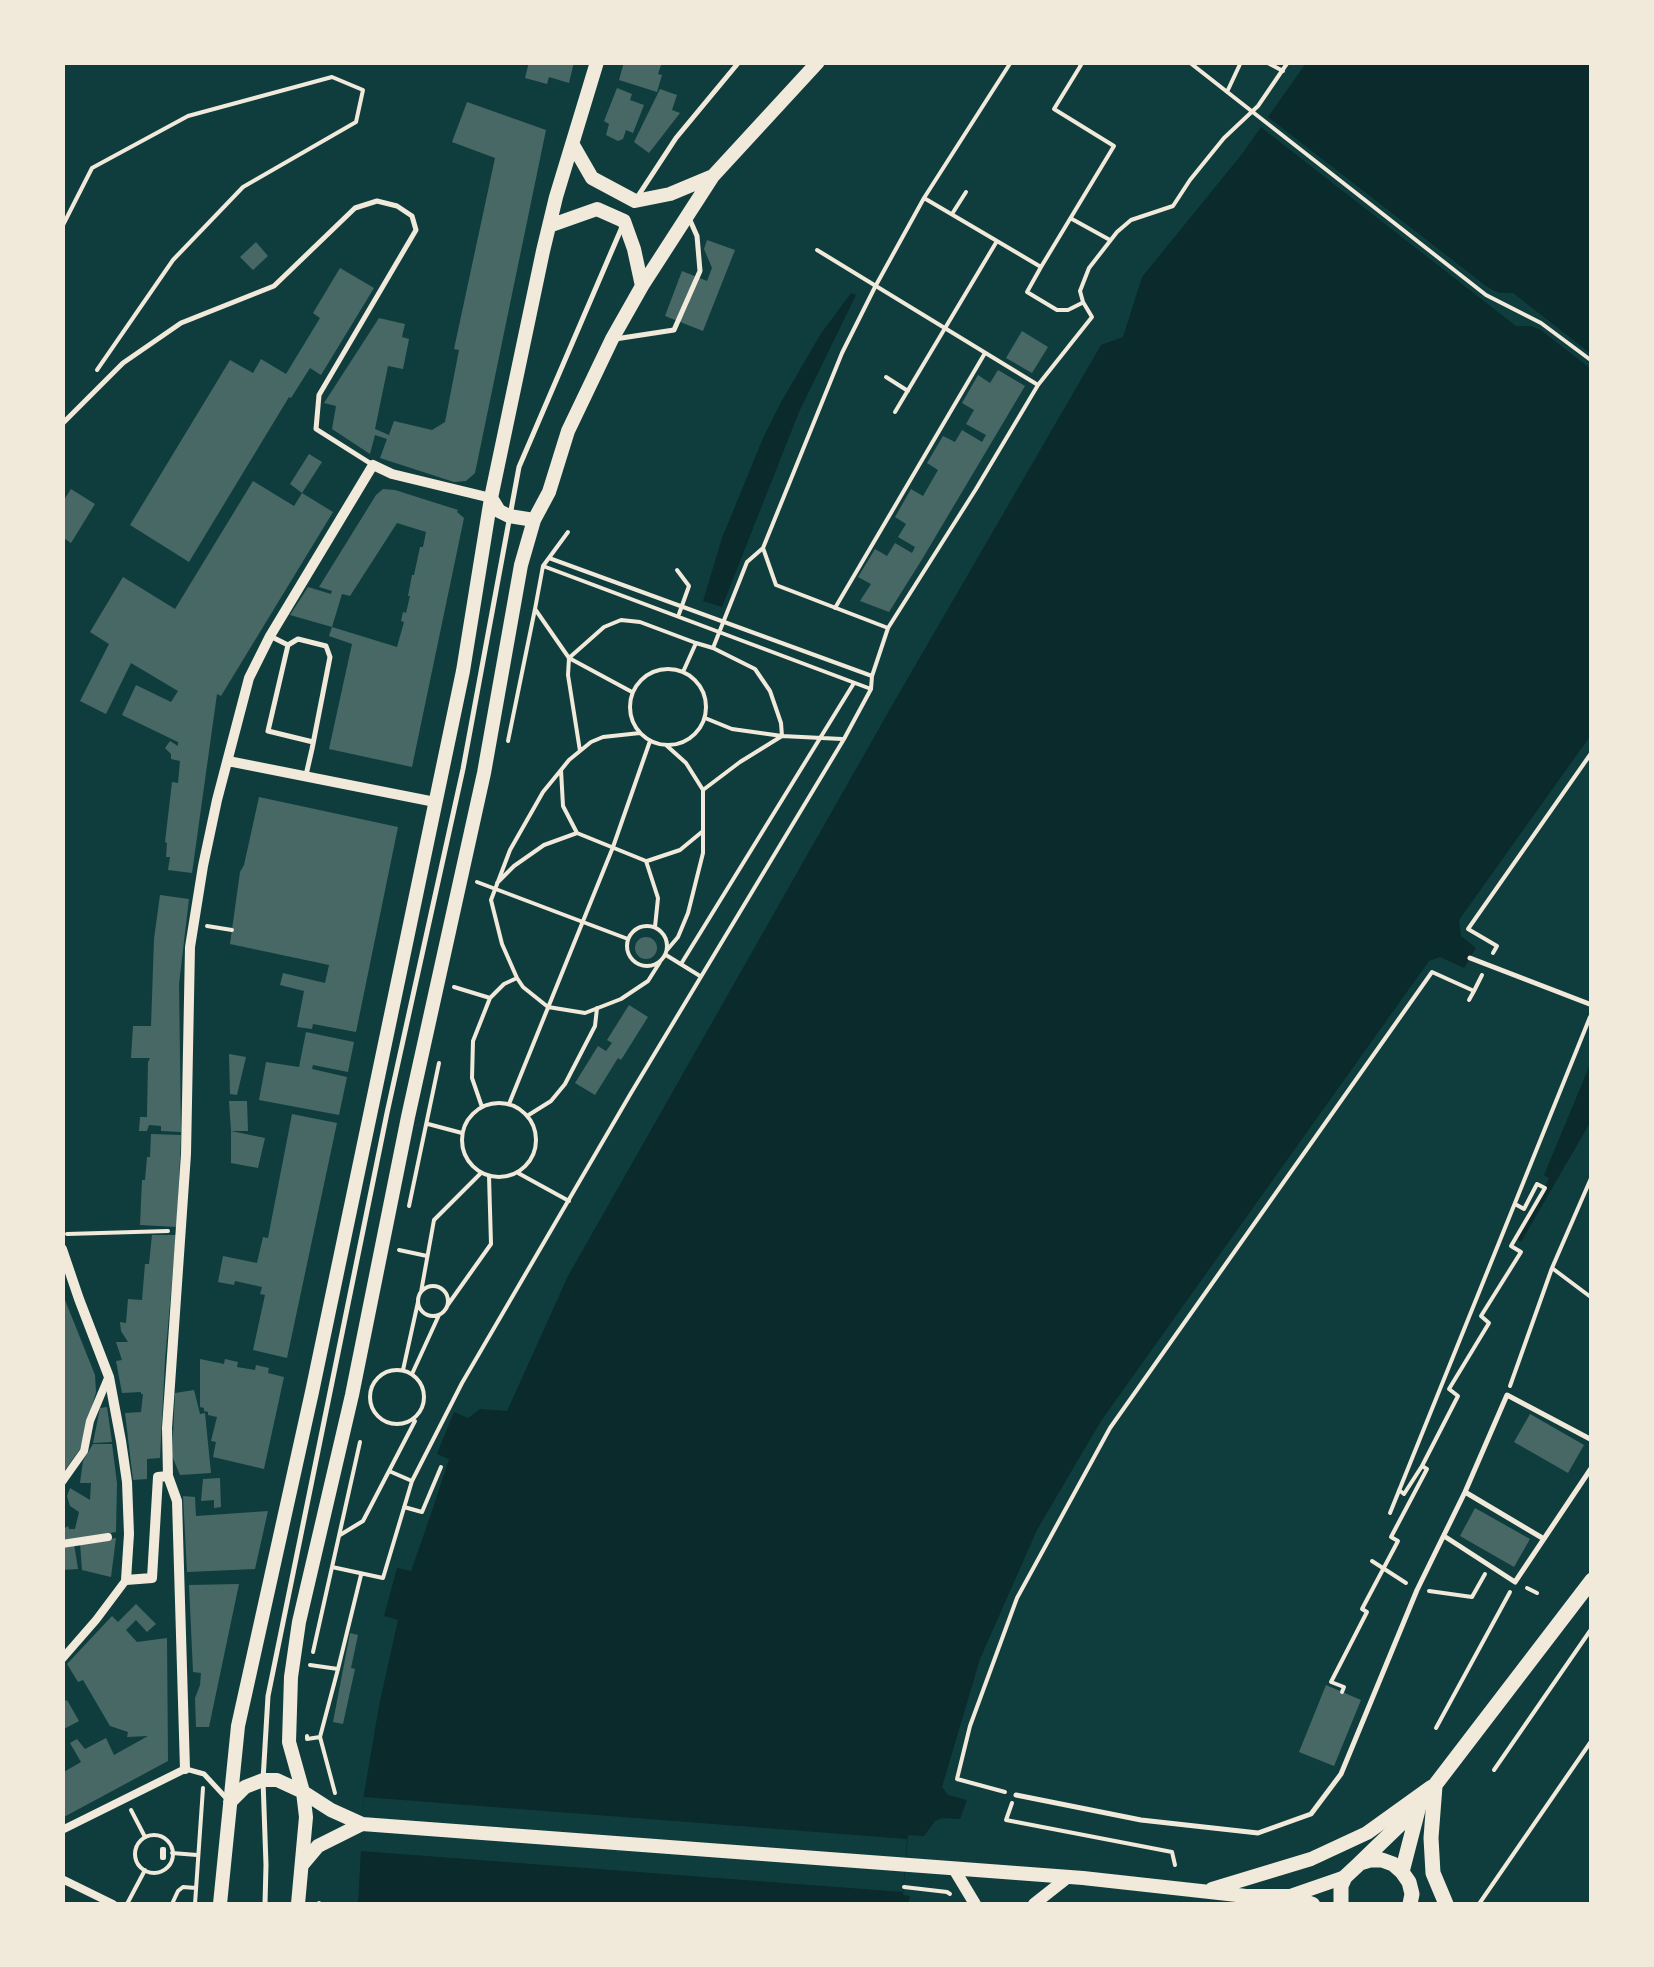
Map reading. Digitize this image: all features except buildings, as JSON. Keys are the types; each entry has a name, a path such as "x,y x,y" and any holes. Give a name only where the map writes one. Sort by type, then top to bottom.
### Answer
{"main road":[{"path":"220,1904 238,1726 436,802 463,672 492,498 556,197 597,62"},
{"path":"298,1904 306,1817 289,1742 291,1678 299,1622 352,1395 408,1117 484,774 521,565 568,432 642,286 713,176 818,62"},
{"path":"573,145 592,178 635,201 670,194 713,176"},
{"path":"550,226 597,209 624,221 642,286"},
{"path":"492,498 499,511 534,520"},
{"path":"1341,1904 1345,1877 1419,1806 1592,1580"},
{"path":"230,1802 245,1786 278,1780 362,1824 1068,1878 1246,1896 1290,1896 1345,1877"},
{"path":"1206,1890 1311,1860 1367,1832 1436,1784"},
{"path":"1436,1784 1431,1838 1433,1874 1446,1904"},
{"path":"1402,1872 1419,1806"},
{"path":"302,1865 318,1846 362,1824"},
{"path":"1360,1863 1382,1860 1393,1864 1408,1882 1414,1901"},
{"path":"1246,1896 1262,1904"},
{"path":"1290,1896 1313,1904"}],"street":[{"path":"62,1830 186,1769 178,1500 168,1476 167,1428 186,1154 190,947 210,833 249,678 270,636 373,466 492,498"},
{"path":"228,762 436,802"},
{"path":"62,1249 109,1377 128,1482 129,1534 126,1580 62,1659"},
{"path":"62,1482 84,1451 90,1422 109,1377"},
{"path":"126,1580 152,1578 158,1476 168,1476"},
{"path":"62,1544 108,1537"},
{"path":"954,1869 976,1904"},
{"path":"1034,1904 1068,1878"},
{"path":"62,1879 112,1904"}],"lane":[{"path":"265,1904 262,1780 268,1696 387,1113 463,769 519,467 624,221 676,138 739,62"},
{"path":"62,424 123,362 180,323 274,286 356,208 376,201 398,206 412,216 416,230 319,395 316,429 373,466"},
{"path":"612,339 674,330 700,271 696,236 688,216"},
{"path":"270,636 288,645"},
{"path":"306,777 330,658 326,646 298,639 288,645 268,731 313,742"},
{"path":"1470,958 1592,1005"},
{"path":"1016,1796 1141,1820 1258,1833 1311,1814 1341,1774 1417,1590 1507,1395 1592,1440"},
{"path":"1444,1536 1515,1582 1592,1467"},
{"path":"1464,1492 1544,1539"},
{"path":"186,1769 204,1774 230,1802"}],"path":[{"path":"713,648 748,562 763,548 842,353 875,288 924,198 1011,62"},
{"path":"1078,62 1081,65 1054,109 1114,146 1027,292 1057,310 1068,310 1083,302"},
{"path":"1189,62 1486,295 1542,323 1592,361"},
{"path":"1227,92 1241,62"},
{"path":"1266,62 1283,71"},
{"path":"332,1567 382,1578 412,1480 462,1383 844,739 871,688 888,628 1038,385 1092,316 1080,291 1083,280 1110,240 1131,220 1173,206 1224,138 1258,106 1288,62"},
{"path":"62,226 92,168 188,116 332,77 363,90 356,122 243,186 173,260 96,371"},
{"path":"952,214 966,192"},
{"path":"924,198 1041,267"},
{"path":"1072,218 1110,240"},
{"path":"895,412 997,241"},
{"path":"816,250 1038,385"},
{"path":"835,608 986,353"},
{"path":"886,377 908,390"},
{"path":"568,532 544,566 535,609 569,658 632,692"},
{"path":"763,548 776,586 888,628"},
{"path":"549,558 872,676"},
{"path":"544,566 871,688"},
{"path":"676,570 689,586 678,617"},
{"path":"580,751 569,658 604,627 621,620 640,622 713,648 754,669 770,692 782,736"},
{"path":"683,672 696,643"},
{"path":"833,675 838,664"},
{"path":"656,670 683,672 698,683 704,694 706,706 699,729 678,744 650,741 632,720 632,692 638,682 656,670"},
{"path":"681,964 854,682"},
{"path":"704,718 732,728 782,736 844,739"},
{"path":"640,732 591,742 561,770 543,792 494,887 491,900 502,944 517,978 523,988 548,1007 584,1013 622,999 648,981 678,937 703,853 703,790 686,763 666,745"},
{"path":"703,790 782,736"},
{"path":"509,1104 612,848 650,741"},
{"path":"1469,1000 1497,946 1468,929 1592,752"},
{"path":"561,770 563,806 577,833 646,861 680,850 703,831"},
{"path":"494,887 514,866 544,846 577,833"},
{"path":"646,861 658,898 655,928"},
{"path":"477,882 628,939"},
{"path":"193,924 232,930"},
{"path":"660,962 639,965 628,954 628,939 636,929 655,928 665,936 666,952 701,976"},
{"path":"1175,1866 1172,1852 1006,1820 1016,1796 957,1778 970,1726 1017,1598 1110,1428 1432,972 1474,990"},
{"path":"482,1107 472,1078 473,1040 490,998 517,978"},
{"path":"454,987 490,998"},
{"path":"528,1116 551,1101 565,1084 595,1026 597,1008"},
{"path":"1390,1513 1592,1013"},
{"path":"509,1104 528,1116 536,1147 518,1172 489,1176 465,1156 462,1134 466,1122 482,1107 509,1104"},
{"path":"426,1123 462,1134"},
{"path":"404,1370 434,1220 480,1172"},
{"path":"518,1172 569,1201"},
{"path":"412,1374 439,1315 491,1244 489,1176"},
{"path":"1507,1395 1552,1268 1592,1176"},
{"path":"1399,1490 1404,1494 1422,1466 1458,1396 1448,1390 1490,1323 1480,1316 1520,1252 1511,1246 1545,1188 1537,1184 1524,1209 1514,1204"},
{"path":"62,1234 181,1231"},
{"path":"400,1250 428,1256"},
{"path":"1552,1268 1592,1298"},
{"path":"420,1294 433,1286 440,1287 448,1306"},
{"path":"420,1294 421,1310 439,1315"},
{"path":"340,1535 363,1521 422,1410 423,1386 404,1370 388,1371 376,1380 366,1411"},
{"path":"370,1393 374,1410 386,1422 402,1424 417,1416"},
{"path":"1134,1394 1142,1400"},
{"path":"338,1669 310,1666 363,1429"},
{"path":"404,1508 422,1512 441,1466"},
{"path":"1342,1692 1344,1687 1332,1682 1367,1612 1362,1610 1398,1540 1391,1537 1427,1469 1422,1466"},
{"path":"389,1472 412,1480"},
{"path":"336,1798 320,1737 362,1574"},
{"path":"1436,1728 1515,1582"},
{"path":"1494,1770 1592,1628"},
{"path":"307,1720 306,1739 320,1737"},
{"path":"1479,1904 1592,1740"},
{"path":"195,1904 204,1774"},
{"path":"125,1798 146,1837"},
{"path":"154,1835 169,1842 172,1853 164,1870 155,1872 138,1865 135,1854 138,1843 154,1835"},
{"path":"172,1853 198,1855"},
{"path":"128,1904 145,1870"},
{"path":"172,1904 183,1887 196,1888"},
{"path":"904,1887 947,1892 960,1903"}],"water":[{"path":"1306,63 1591,63 1591,735 1459,920 1461,936 1476,948 1464,968 1440,957 1429,961 1101,1421 1037,1530 980,1659 942,1787 948,1795 967,1800 960,1819 942,1818 924,1836 908,1835 903,1895 910,1896 908,1904 358,1904 364,1794 398,1620 384,1616 397,1568 411,1571 433,1508 449,1459 437,1454 454,1412 468,1418 480,1409 507,1411 568,1276 1101,345 1123,337 1142,277 1242,154"},
{"path":"851,293 856,295 799,412 722,607 703,601 722,538 763,438 820,335"},
{"path":"1591,1062 1591,1121 1521,1242 1517,1239 1549,1178 1544,1175"}],"pier":[{"path":"1264,114 1486,286 1499,293 1513,293 1591,354 1591,369 1541,330 1516,326 1257,124"},
{"path":"364,1797 907,1839 903,1892 360,1851"}]}
